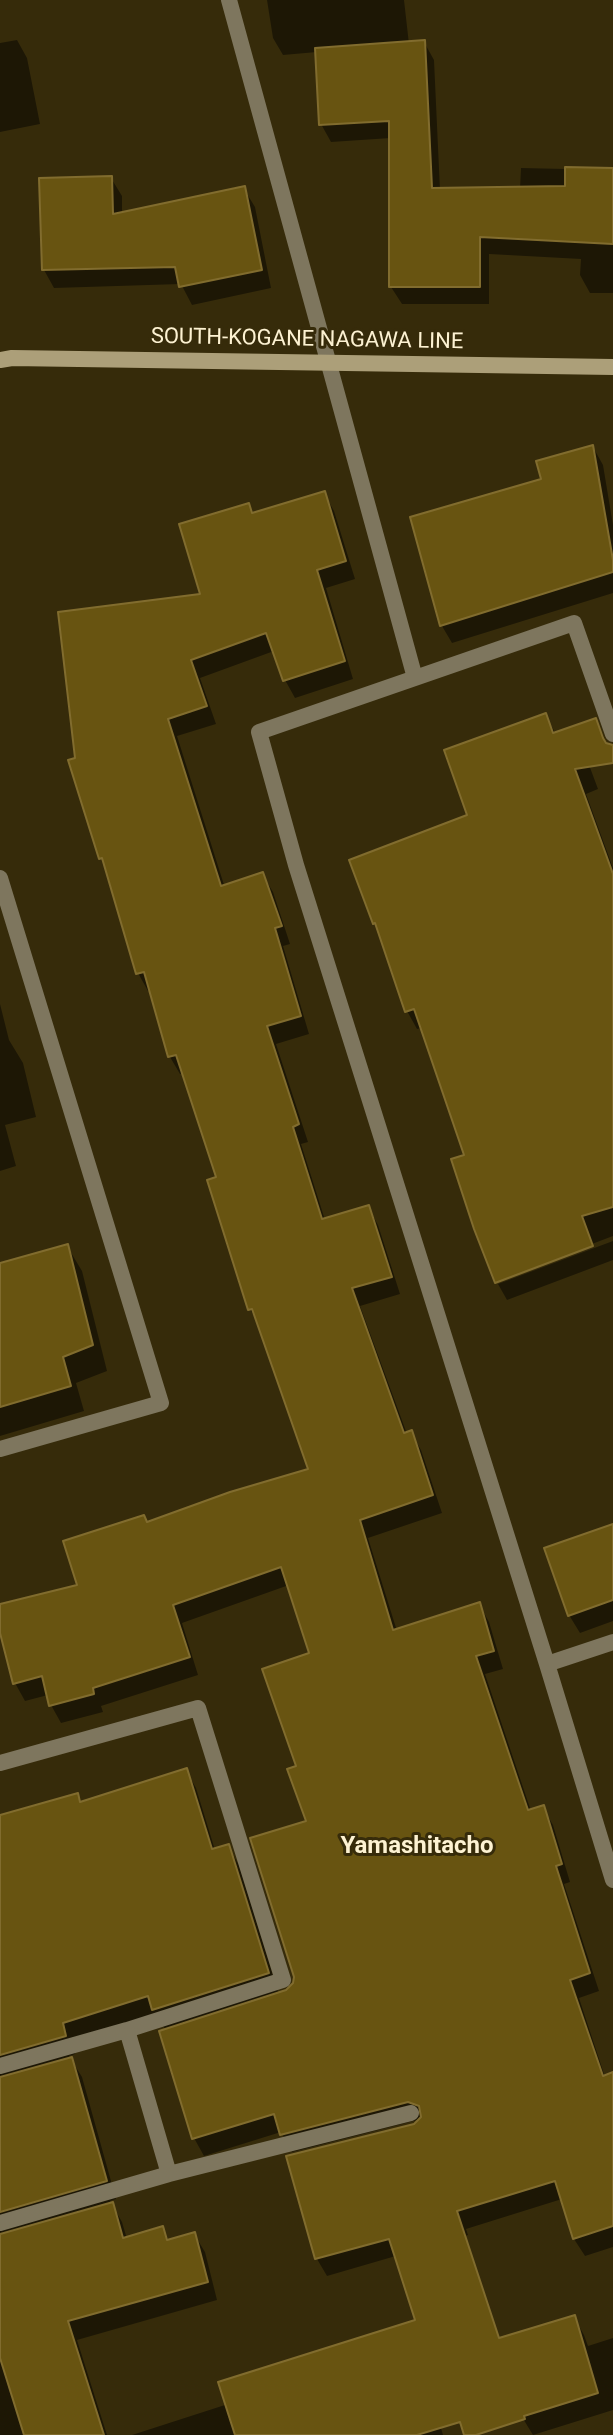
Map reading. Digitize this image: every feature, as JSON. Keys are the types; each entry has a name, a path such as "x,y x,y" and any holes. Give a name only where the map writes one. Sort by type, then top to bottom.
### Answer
{"main road":[{"name":"SOUTH-KOGANE NAGAWA LINE","path":"0,360 613,367"}],"street":[{"path":"229,0 415,678"},
{"path":"613,734 574,623 259,732 300,880 613,1880"},
{"path":"0,878 161,1403 0,1449"},
{"path":"547,1664 613,1642"},
{"path":"0,1763 198,1708 283,1980 127,2030 0,2066"},
{"path":"127,2030 169,2174"},
{"path":"0,2223 169,2174 411,2113"}],"building":[{"path":"425,40 432,188 565,186 565,167 613,168 613,244 480,237 480,287 389,287 389,121 319,125 315,48"},
{"path":"112,176 113,214 245,186 262,270 179,287 175,267 42,270 39,178"},
{"path":"593,445 613,572 440,626 410,517 541,479 536,461"},
{"path":"325,491 346,561 317,570 345,661 283,681 266,633 191,660 207,706 168,719 221,886 263,872 282,926 275,928 301,1016 267,1026 299,1124 293,1127 322,1219 369,1205 392,1277 352,1288 404,1433 412,1430 433,1495 360,1520 393,1630 480,1602 494,1651 476,1656 528,1810 544,1805 562,1864 556,1866 590,1973 570,1980 603,2076 613,2072 613,2226 573,2239 555,2181 457,2211 499,2338 575,2315 598,2393 476,2435 464,2435 460,2422 417,2435 235,2435 218,2382 415,2320 389,2239 315,2259 286,2156 414,2124 421,2117 419,2106 408,2102 280,2135 274,2114 192,2139 159,2031 286,1990 293,1983 294,1977 250,1838 306,1821 287,1769 296,1766 262,1669 309,1653 281,1567 173,1605 190,1657 93,1688 94,1694 49,1706 42,1676 13,1684 0,1633 0,1604 77,1585 63,1541 144,1515 147,1522 230,1492 308,1469 252,1309 248,1310 207,1180 216,1177 176,1055 168,1057 144,972 136,974 102,858 99,859 68,760 75,758 58,612 200,594 179,524 249,503 252,513"},
{"path":"546,713 553,733 596,718 606,743 613,745 613,763 575,769 613,874 613,1207 582,1216 593,1246 495,1283 451,1159 464,1155 414,1009 405,1012 375,923 349,860 467,815 444,750"},
{"path":"68,1244 93,1345 63,1357 71,1386 0,1407 0,1263"},
{"path":"613,1524 613,1600 568,1616 544,1548"},
{"path":"187,1768 212,1849 229,1844 269,1973 152,2010 148,1996 63,2023 66,2036 0,2055 0,1815 78,1793 80,1802"},
{"path":"72,2057 107,2181 0,2212 0,2077"},
{"path":"113,2202 123,2238 163,2226 167,2240 195,2232 208,2282 68,2321 104,2435 24,2435 0,2358 0,2234"}],"district":[{"name":"Yamashitacho","path":"417,1847"}]}
